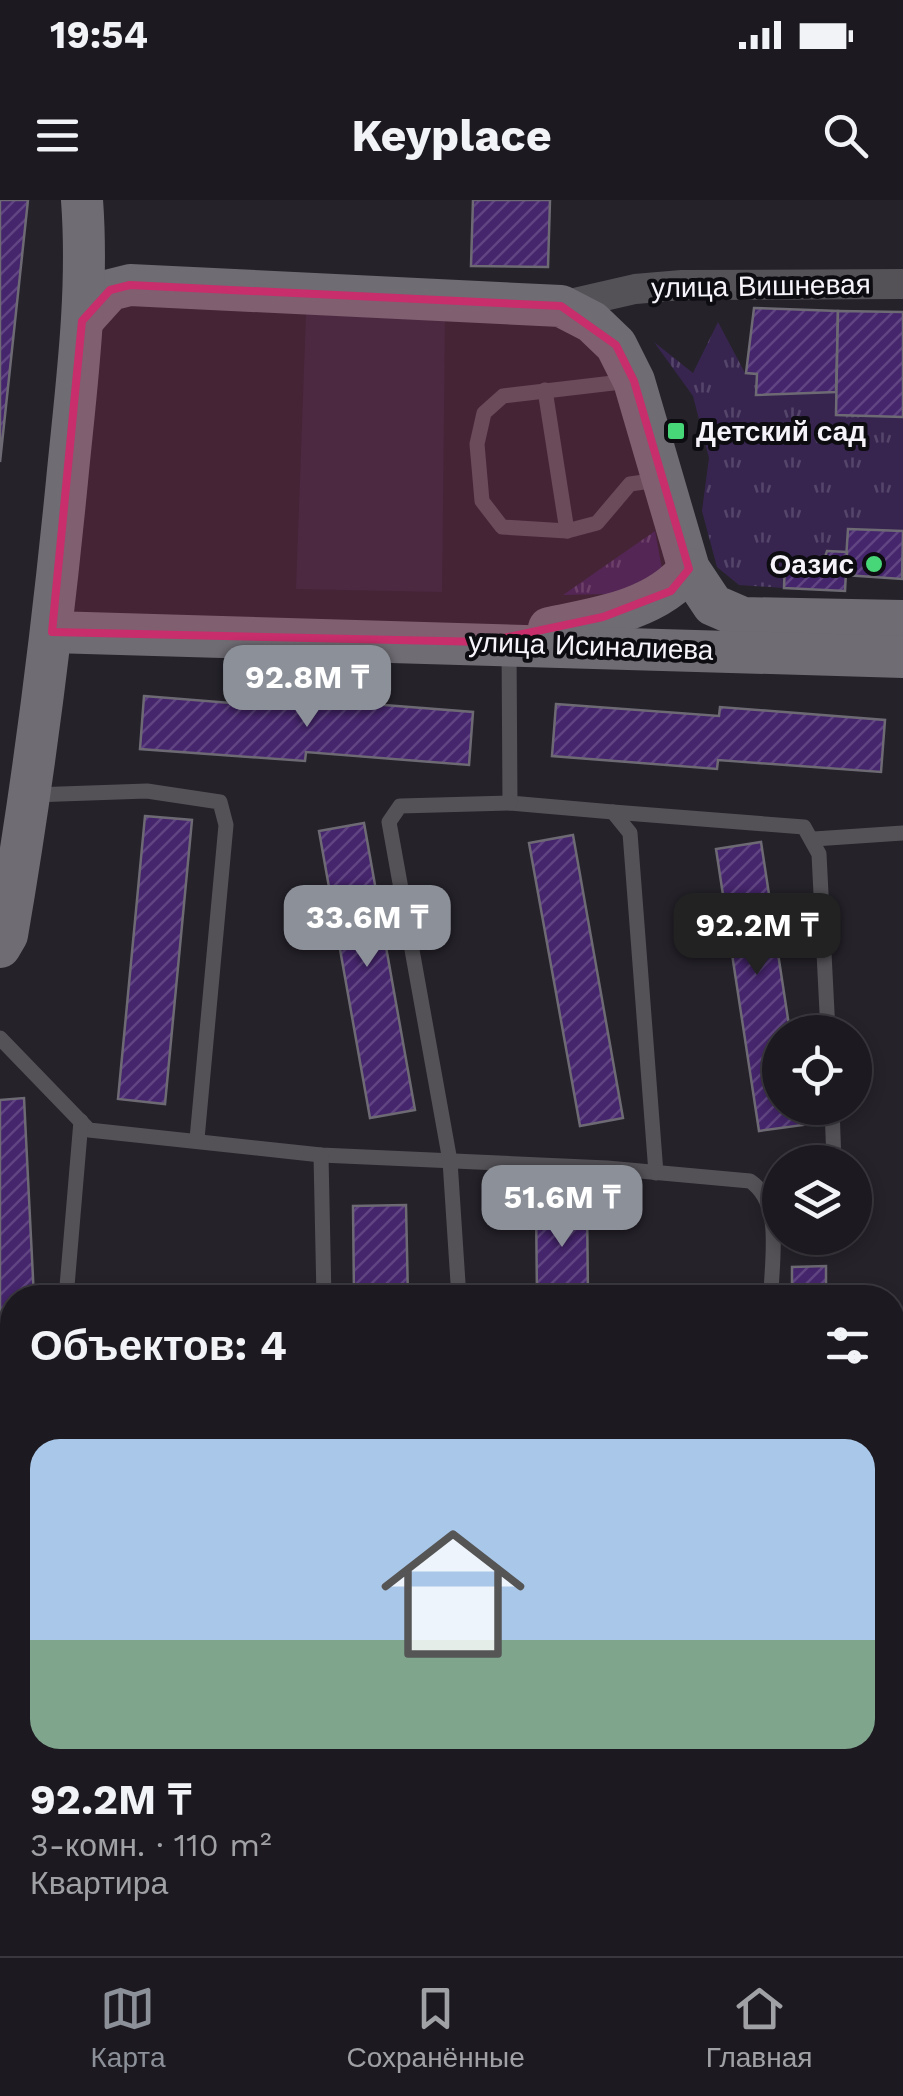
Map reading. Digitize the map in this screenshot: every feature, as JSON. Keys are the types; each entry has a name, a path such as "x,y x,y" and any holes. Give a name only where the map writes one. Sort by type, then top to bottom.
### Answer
{"street":[{"path":"83,218 110,272 139,285"},
{"path":"0,948 7,935 32,795 52,632 82,321 83,218"},
{"name":"улица Вишневая","path":"562,306 635,289 682,284 903,284"},
{"path":"82,321 110,290 139,285 562,306"},
{"name":"улица Исиналиева","path":"562,306 592,322 616,345 634,380 689,570 714,606 743,618 903,621"},
{"path":"497,642 603,617 672,591 689,570"},
{"name":"улица Исиналиева","path":"52,632 497,642 903,657"}],"lane":[{"path":"634,380 503,396 484,413 477,444 482,502 502,527 567,531 596,523 630,484 664,479"},
{"path":"545,390 567,531"},
{"path":"497,642 510,803"},
{"path":"32,795 148,791 220,802 226,825 197,1140"},
{"path":"458,1285 450,1162 390,822 400,806 510,803 804,827 819,854 827,1015"},
{"path":"613,812 630,833 656,1172"},
{"path":"814,839 903,833"},
{"path":"0,1038 90,1130 321,1156 656,1172 750,1181 763,1190 771,1204 770,1285"},
{"path":"67,1285 81,1120"},
{"path":"321,1156 324,1285"}],"highlighted area":[{"path":"130,285 561,306 616,345 634,381 689,569 671,591 603,617 485,642 52,632 82,321 110,290"}],"shaded area":[{"path":"306,314 445,321 442,592 296,589"}],"green space":[{"path":"718,322 745,373 757,374 757,395 836,392 836,415 903,417 903,531 848,529 847,552 822,566 785,564 784,588 739,585 717,567 702,511 709,458 693,396 654,342 693,373"},
{"path":"655,531 663,574 648,593 563,595"}],"building":[{"path":"0,200 28,200 0,462"},
{"path":"473,200 550,200 548,267 471,266"},
{"path":"754,308 838,311 836,392 756,395 757,374 746,373"},
{"path":"838,311 903,312 903,417 836,415"},
{"name":"Оазис","path":"848,529 903,531 902,579 845,575"},
{"path":"827,551 847,552 845,591 784,588 785,564 822,566"},
{"path":"144,696 307,709 308,699 473,712 469,765 306,752 305,761 140,749"},
{"path":"556,704 719,716 720,707 885,720 881,772 718,760 717,769 552,756"},
{"path":"145,816 192,820 165,1104 118,1099"},
{"path":"364,823 415,1110 370,1118 319,831"},
{"path":"573,835 623,1118 580,1126 529,843"},
{"path":"761,842 787,1015 762,1015 762,1125 803,1125 759,1131 716,849"},
{"path":"24,1098 33,1285 0,1285 0,1100"},
{"path":"587,1202 588,1285 537,1285 536,1203"},
{"path":"406,1205 408,1285 354,1285 353,1206"},
{"path":"826,1266 826,1285 792,1285 792,1267"}],"place":[{"name":"Детский сад","path":"676,431"},
{"name":"Оазис","path":"874,564"}]}
